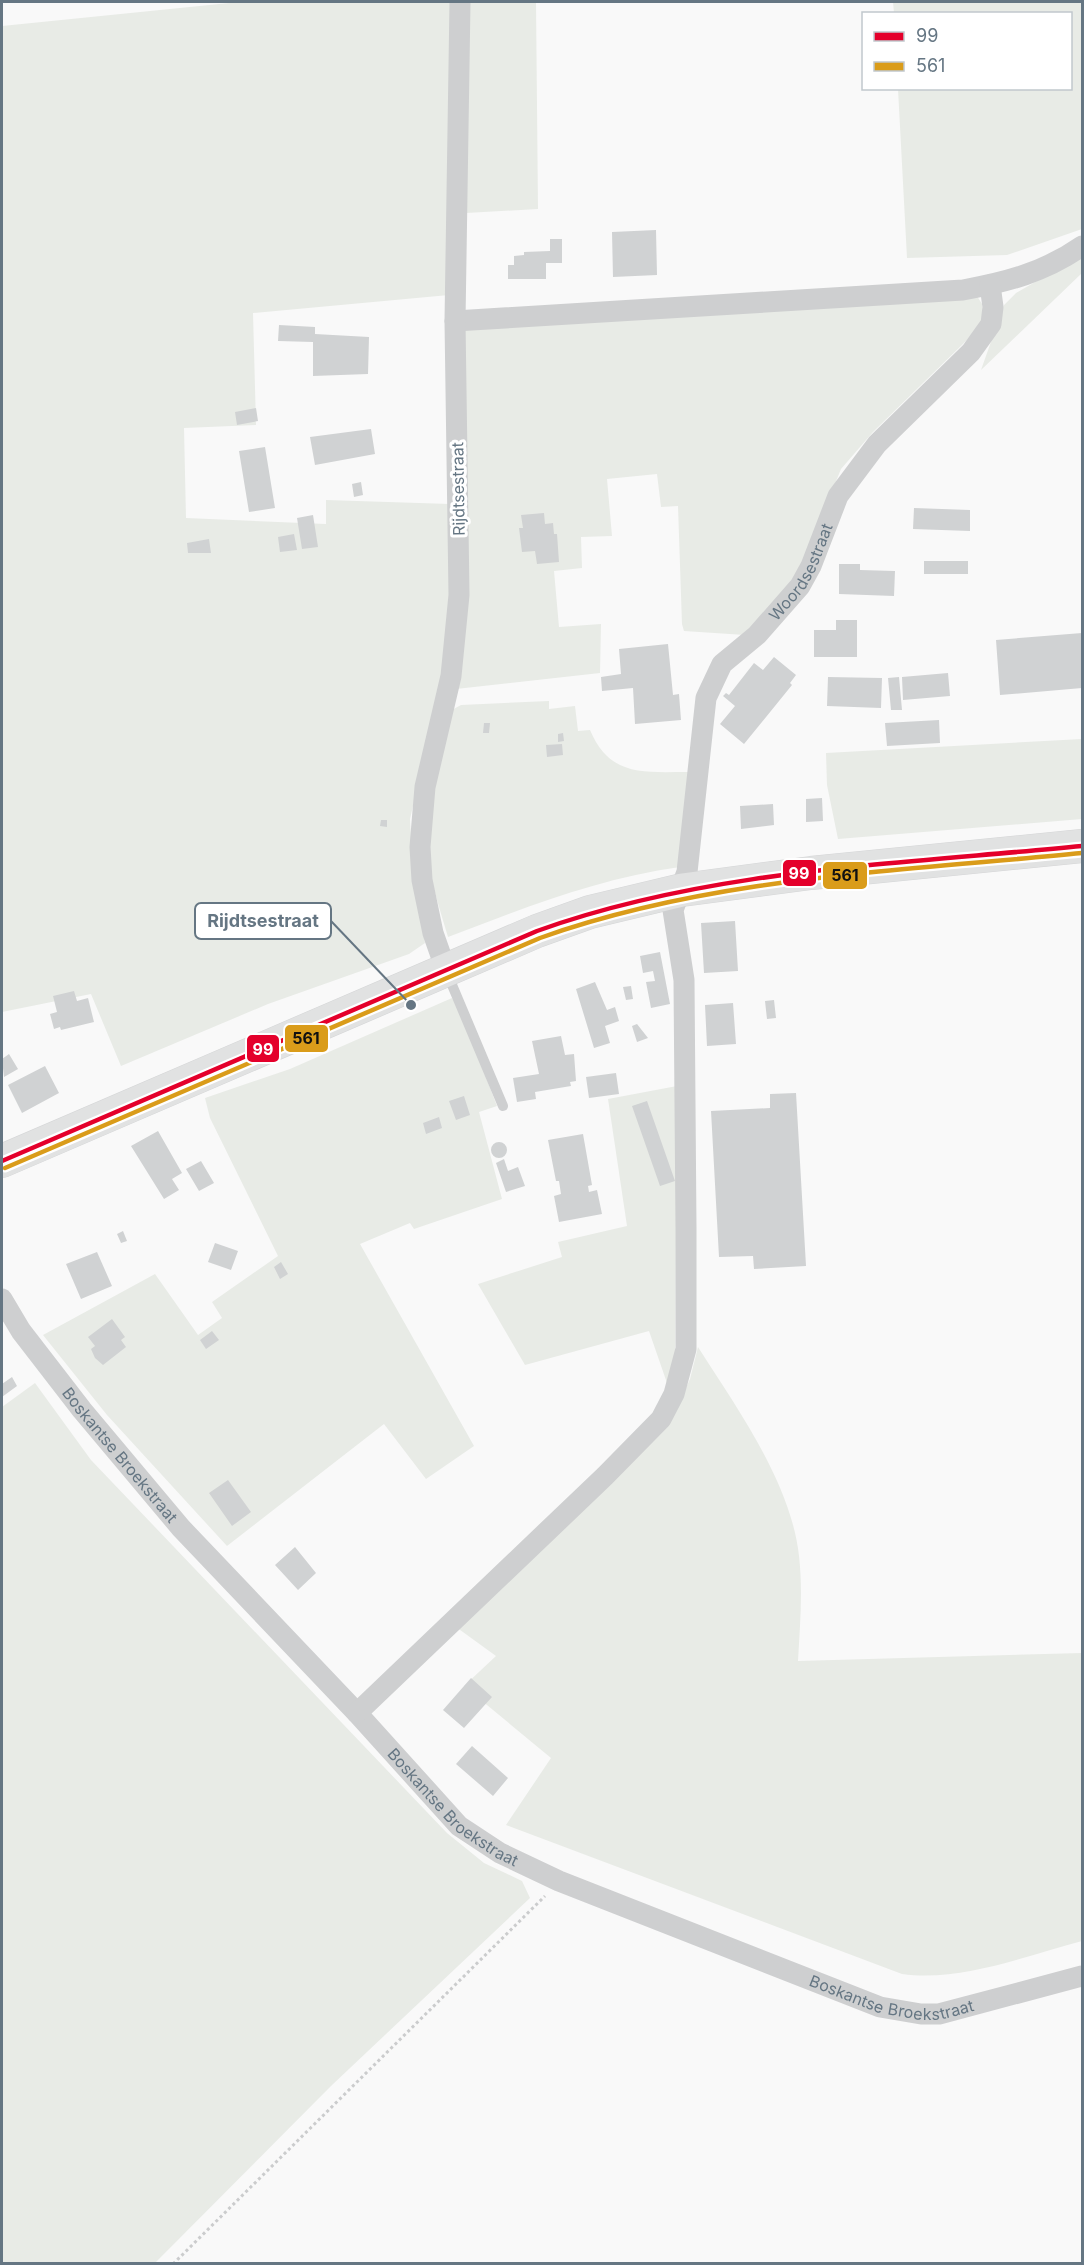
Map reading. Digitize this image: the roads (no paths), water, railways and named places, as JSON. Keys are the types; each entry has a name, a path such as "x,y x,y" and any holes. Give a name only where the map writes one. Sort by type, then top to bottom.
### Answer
{"main road":[{"path":"2,1161 446,970 590,912 682,890 811,873 1083,846"}],"street":[{"name":"Rijdtsestraat","path":"446,970 433,933 422,880 420,847 425,787 451,676 459,595 455,321 460,2"},
{"path":"455,321 963,290 1039,271 1083,246"},
{"name":"Woordsestraat","path":"357,1713 605,1476 661,1419 674,1394 686,1349 684,980 673,910 687,872 706,698 722,664 757,634 800,586 811,566 838,496 877,444 971,352 991,324 993,307 990,285"},
{"name":"Boskantse Broekstraat","path":"2,1299 51,1370 181,1528 357,1713 459,1826 500,1854 559,1881 869,2002 904,2012 939,2014 1083,1976"}],"lane":[{"path":"446,970 503,1106"}],"place":[{"name":"Rijdtsestraat","path":"411,1005"}]}
